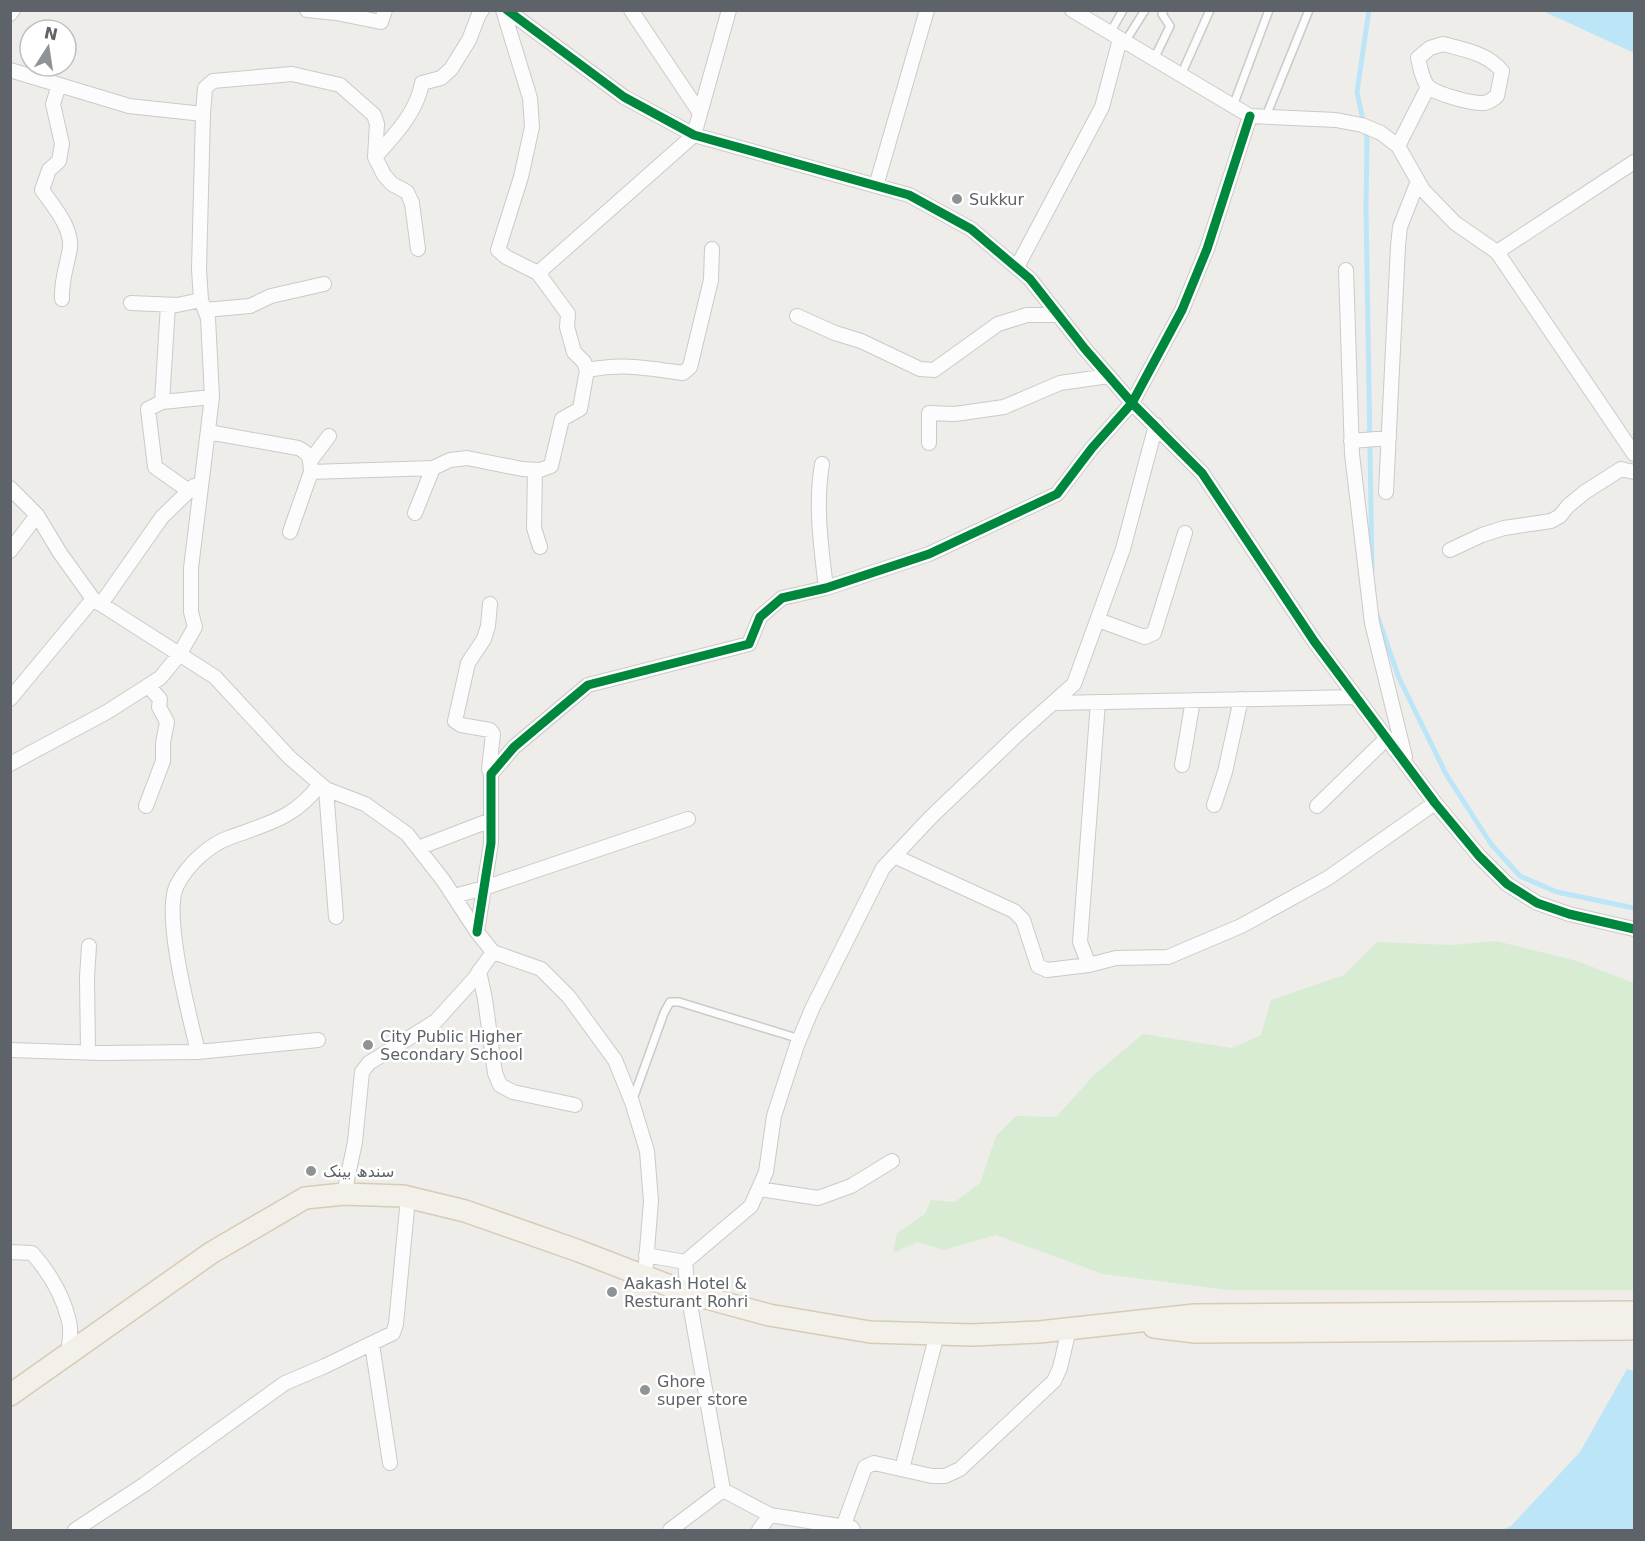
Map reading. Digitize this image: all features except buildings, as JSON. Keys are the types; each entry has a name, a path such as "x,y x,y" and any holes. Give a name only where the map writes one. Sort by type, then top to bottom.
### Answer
{"main road":[{"path":"10,1395 211,1253 305,1198 344,1194 408,1198 465,1211 645,1265 688,1293 769,1315 870,1332 972,1335 1069,1329 1195,1315 1635,1312"},
{"path":"1118,1323 1195,1332 1635,1329"}],"street":[{"path":"307,10 381,22 385,10"},
{"path":"375,157 412,111 422,83 441,78 451,69 469,40 482,10"},
{"path":"505,10 624,97 694,135 909,195 971,229 1030,279 1132,403 1202,472 1314,641 1435,803 1507,884 1537,903 1569,914 1635,929"},
{"path":"311,466 433,468 450,460 467,458 510,468 535,470 551,466 562,419 580,409 587,370 584,362 574,352 567,327 568,314 538,273 506,257 498,250 521,177 532,127 530,98 505,10"},
{"path":"631,10 700,113"},
{"path":"538,273 694,135 729,10"},
{"path":"876,186 927,10"},
{"path":"1072,10 1250,116 1336,120 1362,125 1381,132 1398,146 1423,190 1455,223 1497,252 1635,454"},
{"path":"1017,267 1102,107 1118,38"},
{"path":"1398,146 1428,87 1418,58 1430,48 1443,44 1485,56 1502,70 1497,96 1488,102 1471,102 1442,94 1428,87"},
{"path":"10,70 129,106 203,114"},
{"path":"10,764 149,687 160,678 179,655 195,627 191,612 191,568 212,397 208,318 203,305 199,269 205,88 213,81 292,74 340,85 374,115 377,124 375,157 384,175 392,184 406,192 412,203 418,249"},
{"path":"59,85 53,104 62,144 59,161 49,170 42,190 69,234 70,246 62,285 62,299"},
{"path":"491,774 514,747 588,685 749,644 760,617 782,598 826,588 929,554 1057,494 1092,448 1132,403 1186,300 1207,249 1250,116"},
{"path":"1497,252 1635,162"},
{"path":"1386,492 1384,439 1398,246 1401,227 1418,181"},
{"path":"587,370 636,365 683,373 690,368 711,280 712,249"},
{"path":"1346,270 1356,440 1372,623 1407,766"},
{"path":"131,303 250,306 271,296 324,285"},
{"path":"162,402 168,305"},
{"path":"797,316 835,333 861,341 920,369 934,370 998,324 1027,315 1058,315"},
{"path":"929,443 929,413 955,414 1004,406 1060,383 1109,376"},
{"path":"189,491 155,467 148,409 162,402 212,397"},
{"path":"10,488 37,515 60,553 97,601 215,677 289,757 323,787 365,804 408,834 493,952 541,969 569,997 615,1060 632,1101 647,1151 651,1201 645,1265 685,1262 751,1206 766,1172 774,1116 800,1039 812,1009 883,868 1011,740 1074,684 1123,549 1156,425"},
{"path":"208,432 298,448 307,452 311,466"},
{"path":"290,532 311,466 329,436"},
{"path":"1356,440 1384,439"},
{"path":"822,464 817,508 826,588"},
{"path":"415,513 433,468"},
{"path":"1449,550 1504,528 1551,521 1560,516 1585,492 1621,469 1635,472"},
{"path":"535,470 534,528 540,547"},
{"path":"10,699 97,601 162,517 202,479"},
{"path":"10,551 37,515"},
{"path":"1098,620 1145,637 1154,633 1185,533"},
{"path":"477,932 491,843 491,774 489,770 493,734 490,730 454,721 468,663 484,639 488,626 490,604"},
{"path":"146,806 163,761 167,722 159,707 160,699 149,687"},
{"path":"1053,703 1356,697"},
{"path":"1214,805 1225,772 1241,699"},
{"path":"1182,765 1193,700"},
{"path":"1089,965 1080,942 1098,702"},
{"path":"1317,806 1387,738"},
{"path":"323,787 336,917"},
{"path":"198,1052 176,950 174,901 176,886 200,857 220,841 278,820 308,801 323,787"},
{"path":"894,856 1014,911 1023,920 1038,966 1047,970 1089,965 1116,958 1168,957 1241,926 1328,878 1435,803"},
{"path":"454,896 688,819"},
{"path":"418,848 491,820"},
{"path":"88,1052 89,946"},
{"path":"344,1194 355,1142 362,1072 369,1063 436,1021 493,952"},
{"path":"479,971 495,1072 500,1085 513,1092 575,1105"},
{"path":"10,1050 198,1052 318,1040"},
{"path":"759,1189 818,1198 851,1186 892,1161"},
{"path":"75,1530 145,1484 285,1383 393,1333 396,1324 408,1198"},
{"path":"10,1252 32,1253 57,1289 70,1323 68,1355"},
{"path":"685,1262 688,1293 723,1490"},
{"path":"723,1490 770,1515 848,1529 865,1467 873,1463 945,1476 960,1468 1054,1382 1060,1368 1069,1329"},
{"path":"902,1469 938,1334"},
{"path":"372,1344 390,1463"},
{"path":"670,1530 723,1490"},
{"path":"759,1530 770,1515"}],"lane":[{"path":"1118,38 1123,10"},
{"path":"1118,38 1145,10"},
{"path":"1154,59 1170,26 1162,14 1164,10"},
{"path":"1181,75 1210,10"},
{"path":"1233,106 1269,10"},
{"path":"1266,116 1309,10"},
{"path":"632,1101 670,1002 679,1002 800,1039"}],"green space":[{"path":"1496,941 1577,961 1634,983 1634,1290 1229,1290 1103,1274 996,1235 944,1250 917,1242 893,1253 897,1233 925,1214 931,1200 955,1202 980,1183 996,1136 1016,1116 1056,1117 1095,1074 1143,1034 1232,1048 1261,1035 1271,1000 1344,975 1377,942 1452,945"}],"water":[{"path":"1543,11 1634,11 1634,53"},
{"path":"1627,1369 1634,1371 1634,1530 1502,1530 1511,1526 1580,1452"}],"waterway":[{"path":"1369,10 1357,92 1367,139 1372,571"},
{"path":"1377,615 1399,678 1446,774 1491,844 1520,876 1557,892 1634,908"}],"cycle path":[{"path":"507,10 624,97 694,135 909,195 971,229 1030,279 1085,349 1132,403 1202,473 1314,641 1435,803 1479,856 1507,884 1537,903 1569,914 1634,929"},
{"path":"477,932 491,843 491,774 514,747 588,685 749,644 760,617 782,598 826,588 929,554 1057,494 1092,448 1132,403 1182,310 1207,249 1250,116"}],"place":[{"name":"Sukkur","path":"957,199"},
{"name":"City Public Higher Secondary School","path":"368,1045"},
{"name":"سندھ بینک","path":"311,1171"},
{"name":"Aakash Hotel & Resturant Rohri","path":"612,1292"},
{"name":"Ghore super store","path":"645,1390"}]}
